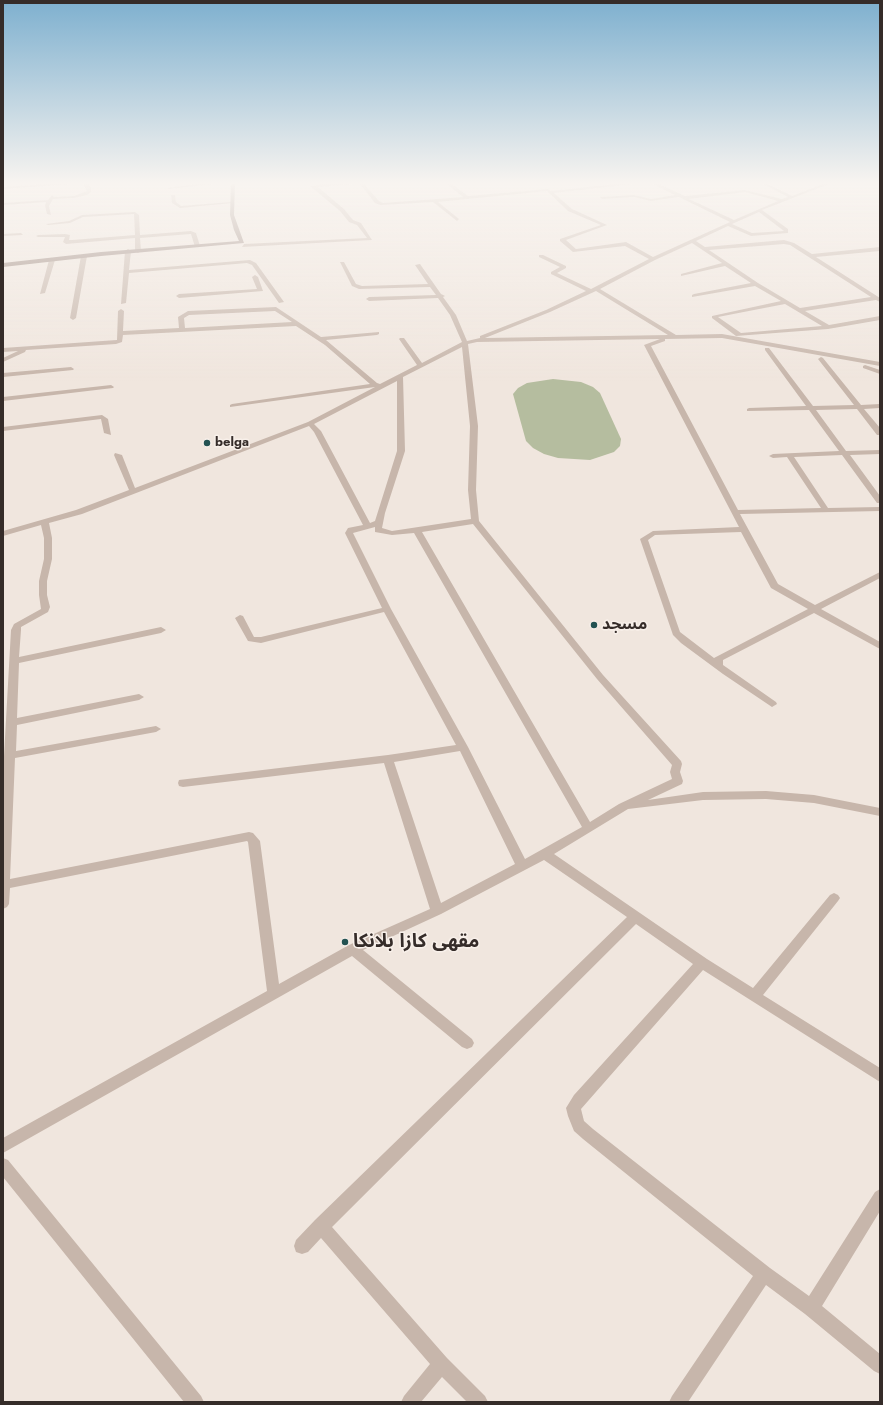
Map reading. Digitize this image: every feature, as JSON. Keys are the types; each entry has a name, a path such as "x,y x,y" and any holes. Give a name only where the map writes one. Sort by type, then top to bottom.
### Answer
{"street":[{"path":"3,265 155,250"},
{"path":"179,296 262,290 260,284 246,264 248,260 245,250"},
{"path":"573,250 583,251 591,250"},
{"path":"634,250 653,259"},
{"path":"3,534 80,512 310,423 377,385 400,377 465,343 477,340 548,311 596,289 673,250"},
{"path":"705,250 785,302 828,326"},
{"path":"801,250 878,299"},
{"path":"811,256 874,250"},
{"path":"123,303 128,252"},
{"path":"73,318 84,256"},
{"path":"541,256 564,267 553,273 590,291"},
{"path":"42,293 52,260"},
{"path":"126,272 248,260 254,264 281,302"},
{"path":"342,263 354,285 361,288 432,285"},
{"path":"3,1146 353,949 437,911 545,854 623,807 678,781 675,772 677,764 600,677 475,521 472,490 474,426 465,343 453,315 442,296 432,285 418,264"},
{"path":"683,276 726,264"},
{"path":"694,296 756,284"},
{"path":"596,289 674,336"},
{"path":"369,299 442,296"},
{"path":"799,310 878,299"},
{"path":"740,335 714,317 785,302"},
{"path":"182,330 181,316 184,314 276,309 320,339 377,385"},
{"path":"3,350 112,343 120,341 121,310"},
{"path":"477,340 722,336 828,326 880,318"},
{"path":"120,333 296,324"},
{"path":"320,339 377,333"},
{"path":"722,336 880,364"},
{"path":"402,339 420,366"},
{"path":"880,372 870,368 717,340 664,340 647,345 774,586 880,646"},
{"path":"3,360 26,349"},
{"path":"767,349 880,501"},
{"path":"821,359 880,433"},
{"path":"3,375 71,369"},
{"path":"400,377 401,451 378,530 385,533 417,530 475,521"},
{"path":"232,406 377,385"},
{"path":"3,399 111,387"},
{"path":"749,410 880,406"},
{"path":"3,429 102,417 105,419 108,433"},
{"path":"310,423 317,431 368,526"},
{"path":"773,456 880,452"},
{"path":"118,455 133,491"},
{"path":"789,455 826,510"},
{"path":"735,512 880,509"},
{"path":"3,904 9,756 7,738 11,723 17,626 45,610 46,607 43,588 48,559 48,538 44,523"},
{"path":"379,523 351,530 349,533 463,748 522,866"},
{"path":"744,529 653,533 644,539 676,633 684,641 772,704"},
{"path":"417,530 588,828"},
{"path":"718,666 718,659 724,655 880,575"},
{"path":"240,618 251,639 261,640 388,609"},
{"path":"14,661 161,630"},
{"path":"11,723 139,697"},
{"path":"9,756 156,729"},
{"path":"183,783 388,759 463,748"},
{"path":"388,759 437,911"},
{"path":"623,807 703,796 766,795 814,799 880,812"},
{"path":"4,885 250,836 254,841 274,993"},
{"path":"545,854 702,963 880,1076"},
{"path":"754,996 834,898"},
{"path":"302,1246 635,917"},
{"path":"353,949 467,1043"},
{"path":"702,963 579,1100 574,1108 574,1116 579,1126 588,1134 764,1274 811,1308 880,1365"},
{"path":"3,1165 192,1401"},
{"path":"811,1308 880,1197"},
{"path":"321,1226 441,1364 479,1402"},
{"path":"678,1402 764,1274"},
{"path":"410,1402 441,1364"}],"green space":[{"path":"553,379 581,382 593,387 600,393 621,439 620,446 614,452 590,460 558,458 544,454 533,448 526,441 513,394 518,388 527,383"}],"place":[{"name":"belga","path":"207,443"},
{"name":"مسجد","path":"594,625"},
{"name":"مقهى كازا بلانكا","path":"345,942"}]}
